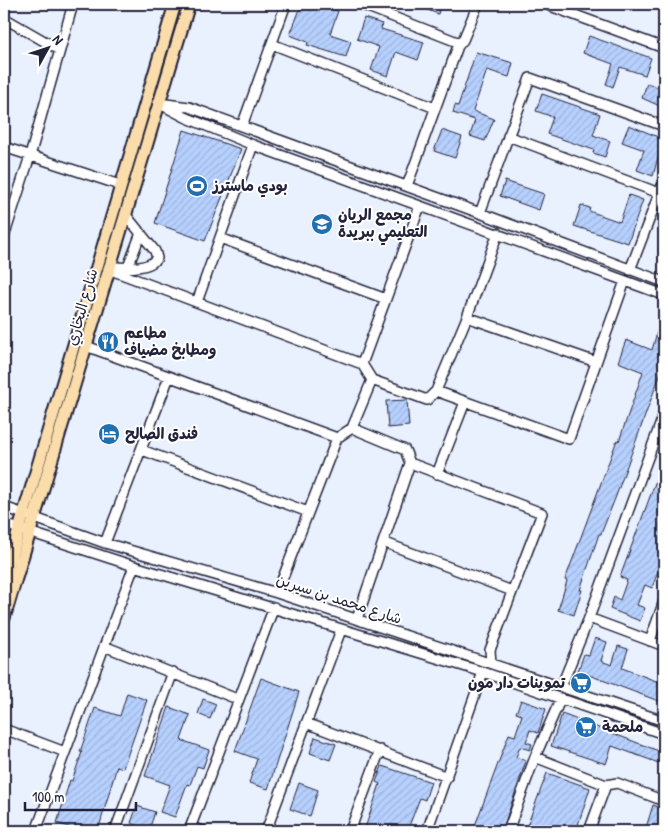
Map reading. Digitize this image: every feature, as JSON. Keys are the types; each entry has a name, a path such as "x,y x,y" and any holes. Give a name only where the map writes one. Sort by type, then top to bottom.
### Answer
{"main road":[{"name":"شارع البخاري","path":"4,618 29,516 120,185 175,4"},
{"name":"شارع البخاري","path":"29,516 86,346 124,214 189,4"},
{"name":"شارع البخاري","path":"4,580 25,531"}],"street":[{"path":"4,237 30,156 58,49 73,4"},
{"path":"242,126 286,4"},
{"path":"360,4 460,43"},
{"path":"407,186 460,43 478,4"},
{"path":"545,4 560,6 664,48"},
{"path":"4,18 58,49"},
{"path":"272,44 435,108"},
{"path":"480,213 530,78 664,126"},
{"path":"158,103 189,107 664,282"},
{"path":"158,103 185,117 254,145 664,295"},
{"path":"508,136 660,193"},
{"path":"197,302 254,145"},
{"path":"4,146 120,185"},
{"path":"630,270 664,181"},
{"path":"362,364 420,206"},
{"path":"109,268 152,263 156,260 155,251 124,214"},
{"path":"128,267 141,233"},
{"path":"109,268 362,364 372,380 426,400 436,391 467,317 498,233"},
{"path":"220,238 386,299"},
{"path":"436,391 569,439 625,281"},
{"path":"467,317 596,362"},
{"path":"86,346 337,438"},
{"path":"104,543 142,450 169,376"},
{"path":"277,593 337,438 352,428 372,380"},
{"path":"437,474 465,402"},
{"path":"561,686 589,618 664,414"},
{"path":"352,428 405,450 410,463 358,619"},
{"path":"142,450 308,512"},
{"path":"410,463 542,513 490,650 491,663"},
{"name":"شارع محمد بن سيرين","path":"4,507 104,543 277,593 664,721"},
{"name":"شارع محمد بن سيرين","path":"4,524 134,566 274,607 341,630 483,672 664,734"},
{"path":"384,542 512,591"},
{"path":"36,831 134,566"},
{"path":"650,641 664,601"},
{"path":"202,831 190,829 237,699 274,607"},
{"path":"589,618 664,646"},
{"path":"266,831 341,630"},
{"path":"104,646 237,699"},
{"path":"115,831 173,672"},
{"path":"427,831 483,672"},
{"path":"508,831 535,757 561,698"},
{"path":"306,723 447,777"},
{"path":"4,729 65,752"},
{"path":"350,831 380,750"},
{"path":"535,757 606,785 617,783 664,801"},
{"path":"589,831 606,785"}],"building":[{"path":"302,4 319,4 338,11 330,34 351,41 346,57 307,45 308,42 290,35"},
{"path":"412,4 441,4 438,14"},
{"path":"364,18 382,24 381,29 424,42 418,60 396,52 388,76 371,70 379,47 357,39"},
{"path":"589,36 651,58 645,75 620,67 613,87 606,84 613,64 583,53"},
{"path":"476,52 513,63 509,77 487,70 473,111 494,119 485,141 470,136 475,120 453,113 455,105 458,106"},
{"path":"663,77 664,99 662,107 642,98 647,83 660,88"},
{"path":"542,94 600,114 593,135 610,141 605,157 593,153 594,150 547,134 553,117 536,111"},
{"path":"629,125 663,139 653,176 637,170 644,150 622,142"},
{"name":"بودي ماسترز","path":"184,130 241,149 205,241 155,223"},
{"path":"442,130 462,137 455,158 434,151"},
{"path":"505,181 544,194 539,210 500,196"},
{"path":"629,195 643,200 628,243 574,226 581,205 590,208 589,211 620,222"},
{"path":"659,325 664,327 664,360 662,369 616,496 601,534 599,534 580,590 582,590 574,615 558,610 567,581 565,580 617,440 619,441 643,372 618,362 626,340 652,350"},
{"path":"407,400 409,426 388,428 386,401"},
{"path":"664,459 664,555 652,588 645,585 637,605 645,608 640,621 610,609 614,597 620,600 627,580 620,577"},
{"path":"595,638 607,642 601,661 612,665 618,646 628,649 622,668 664,684 664,703 578,671 584,654 589,655"},
{"path":"261,678 299,692 268,789 249,783 257,759 235,751"},
{"path":"127,693 147,700 123,768 117,766 98,831 80,831 57,823 95,708 120,716"},
{"path":"203,699 216,704 210,719 198,714"},
{"path":"521,700 546,709 538,733 530,730 526,742 532,744 530,750 520,747 516,757 526,761 502,831 490,829 490,831 473,831 509,734 515,736 522,715 516,713"},
{"path":"169,707 190,715 181,740 209,750 203,768 197,766 190,785 187,784 175,817 160,812 170,785 145,776"},
{"path":"562,714 664,753 664,765 612,746 606,764 551,746"},
{"path":"315,737 336,744 330,760 310,753"},
{"path":"382,766 431,782 425,800 420,798 407,831 364,831 380,784 376,782"},
{"path":"547,773 590,788 576,831 525,831"},
{"path":"299,783 318,790 310,816 290,809"},
{"path":"653,805 664,809 657,831 645,831"},
{"path":"137,806 155,812 149,830 131,823"}],"place":[{"name":"بودي ماسترز","path":"197,186"},
{"name":"مجمع الريان التعليمي ببريدة","path":"322,224"},
{"name":"مطاعم ومطابخ مضياف","path":"108,342"},
{"name":"فندق الصالح","path":"109,434"},
{"name":"تموينات دار مون","path":"581,683"},
{"name":"ملحمة","path":"586,727"}]}
